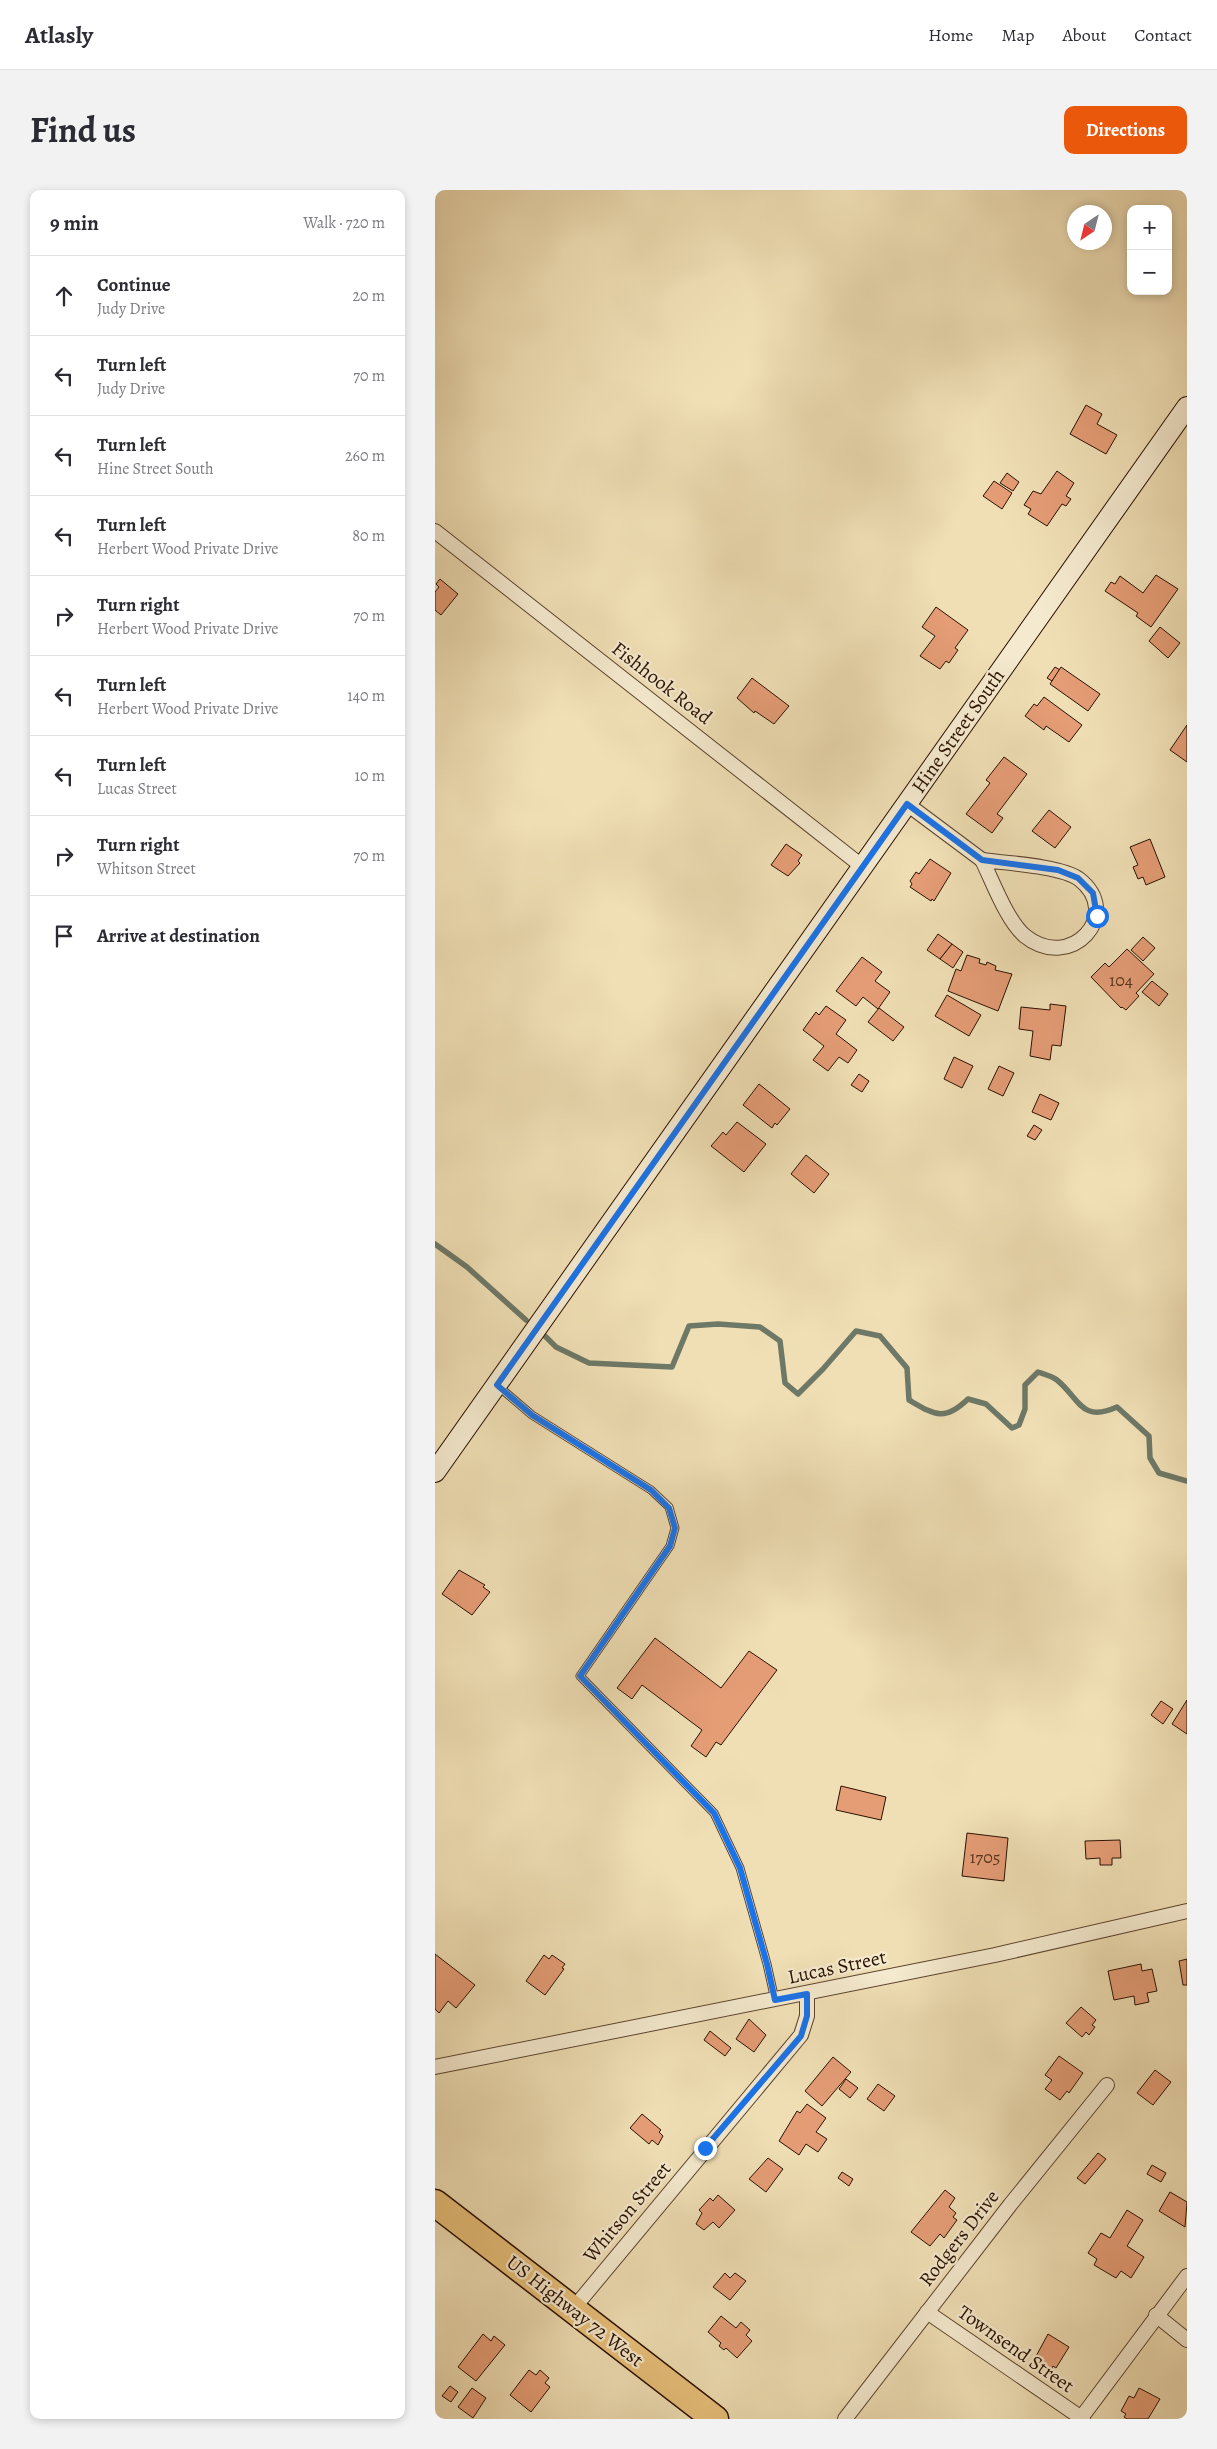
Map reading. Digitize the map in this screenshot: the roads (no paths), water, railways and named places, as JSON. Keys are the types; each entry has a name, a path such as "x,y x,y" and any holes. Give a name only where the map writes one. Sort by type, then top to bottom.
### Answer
{"highway":[{"name":"US Highway 72 West","path":"435,2202 715,2419"}],"street":[{"name":"Hine Street South","path":"435,1472 1187,407"},
{"name":"Fishhook Road","path":"435,531 863,867"},
{"path":"907,804 982,860 1011,918 1025,936 1044,947 1067,948 1087,936 1097,916 1093,893 1078,878 1058,870 982,860"},
{"name":"Lucas Street","path":"435,2068 995,1955 1187,1911"},
{"name":"Whitson Street","path":"573,2309 801,2036 807,2016 807,1994"},
{"name":"Rodgers Drive","path":"845,2419 1107,2084"},
{"path":"1082,2418 1156,2315 1187,2276"},
{"name":"Townsend Street","path":"927,2312 1082,2418"},
{"path":"1156,2315 1187,2340"}],"lane":[{"path":"497,1385 532,1415 651,1490 669,1508 675,1528 670,1546 580,1676 714,1813 740,1868 775,2000"}],"waterway":[{"path":"435,1244 467,1267 526,1320"},
{"path":"545,1336 556,1347 589,1363 672,1367 689,1326 718,1324 760,1327 780,1341 785,1383 798,1394 856,1331 880,1336 907,1368 909,1400 926,1409 939,1414 946,1413 960,1406 968,1399 986,1404 1012,1428 1019,1425 1025,1409 1025,1385 1038,1372 1057,1380 1082,1407 1088,1410 1096,1412 1117,1407 1149,1436 1150,1458 1159,1473 1187,1481"}]}
